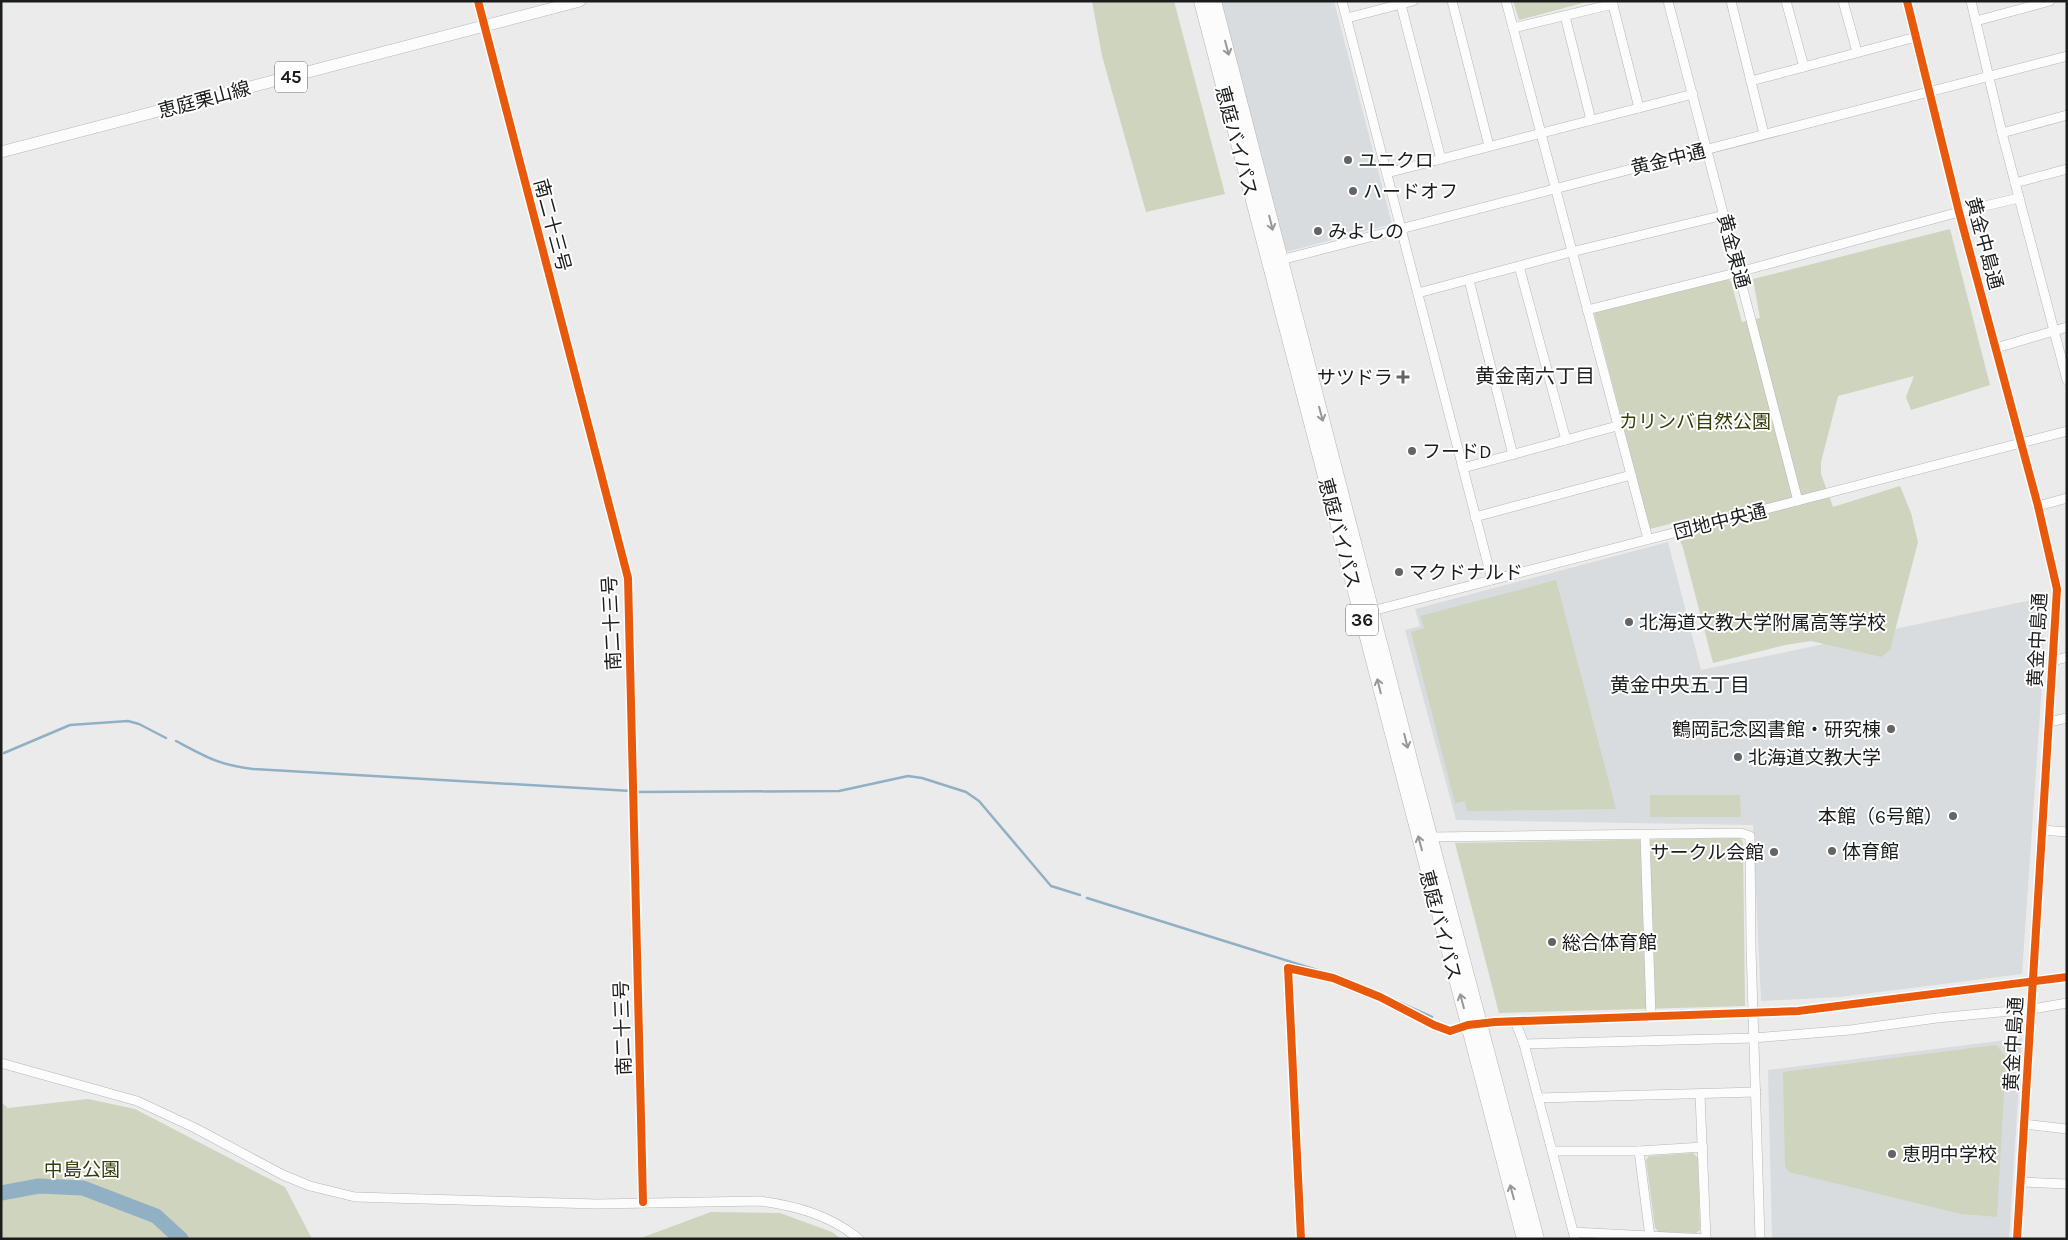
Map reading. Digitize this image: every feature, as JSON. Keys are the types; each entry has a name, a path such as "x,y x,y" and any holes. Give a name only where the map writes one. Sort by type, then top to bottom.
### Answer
{"highway":[{"name":"恵庭バイパス","path":"1201,1 1275,261"},
{"name":"恵庭バイパス","path":"1214,1 1275,261 1366,612 1474,1024 1537,1239"},
{"name":"恵庭バイパス","path":"1366,612 1430,837 1524,1239"}],"main road":[{"name":"恵庭栗山線","path":"1,152 580,1"}],"street":[{"name":"南二十三号","path":"478,1 628,578 643,1202"},
{"path":"1342,1 1492,580"},
{"path":"1347,18 1413,1"},
{"path":"1452,1 1489,146"},
{"path":"1506,1 1570,252 1648,539"},
{"name":"黄金東通","path":"1668,1 1798,501"},
{"path":"1731,1 1764,134"},
{"path":"1786,1 1804,67"},
{"path":"1843,1 1857,52"},
{"name":"黄金中島通","path":"1907,1 1959,212 2038,506 2056,588 2017,1239"},
{"path":"1970,1 2002,133 2066,378"},
{"path":"1976,21 2028,4 2050,1"},
{"path":"1400,3 1441,159"},
{"path":"1513,28 1612,3 1639,108"},
{"path":"1565,16 1591,120"},
{"path":"1751,81 1916,37"},
{"name":"黄金中通","path":"1275,261 2067,56"},
{"path":"1387,173 1693,94"},
{"path":"2002,133 2067,115"},
{"path":"2015,183 2067,169"},
{"path":"1587,310 1739,272 1959,212 2019,198"},
{"path":"1418,293 1570,252 1724,215"},
{"path":"1519,266 1566,440"},
{"path":"1469,280 1513,455"},
{"path":"1996,348 2067,327"},
{"path":"1463,468 1617,426"},
{"name":"団地中央通","path":"1366,612 2021,442 2067,432"},
{"path":"1475,517 1631,475"},
{"path":"2038,506 2067,498"},
{"path":"2053,661 2067,657"},
{"path":"2049,722 2067,718"},
{"path":"2042,830 2067,832"},
{"path":"1430,837 1741,833 1750,836 1760,1239"},
{"path":"1645,835 1651,1016"},
{"path":"1301,1239 1288,968 1332,978 1380,996 1434,1025 1450,1031 1474,1024 1515,1021 1753,1011 1798,1011 2067,978"},
{"path":"1524,1044 1754,1038 1850,1030 1937,1018 2032,1009 2067,1003"},
{"path":"1515,1021 1524,1044 1574,1235 1706,1239 1700,1095"},
{"path":"1,1063 137,1101 195,1128 283,1175 330,1192 355,1198 597,1204 760,1201 782,1204 808,1211 830,1220 858,1239"},
{"path":"1538,1098 1756,1092"},
{"path":"2024,1124 2067,1129"},
{"path":"1552,1151 1639,1151 1703,1147"},
{"path":"1639,1151 1650,1237"},
{"path":"2021,1182 2067,1184"}],"shaded area":[{"path":"1221,1 1334,1 1392,224 1286,252"},
{"name":"北海道文教大学","path":"1668,542 1701,670 2041,598 2044,656 2022,974 1840,997 1761,1001 1753,825 1456,820 1405,630 1420,626 1415,609"},
{"name":"恵明中学校","path":"2022,1038 2009,1239 1772,1239 1768,1070"}],"green space":[{"path":"1092,1 1174,1 1225,194 1146,212 1102,56"},
{"path":"1513,1 1590,1 1519,20"},
{"name":"カリンバ自然公園","path":"1950,229 1990,385 1911,410 1906,397 1914,376 1838,396 1821,462 1821,474 1833,507 1900,486 1911,513 1918,542 1890,650 1881,657 1811,641 1785,645 1713,663 1683,548 1673,523 1650,529 1594,313 1726,278 1731,282 1742,322 1760,318 1753,279"},
{"path":"1556,580 1616,809 1467,811 1465,801 1455,803 1411,632 1424,628 1420,616"},
{"path":"1650,795 1740,795 1741,817 1650,817"},
{"path":"1740,838 1743,842 1745,1006 1499,1013 1455,843"},
{"name":"恵明中学校","path":"1996,1045 2006,1057 1997,1217 1961,1214 1789,1172 1785,1166 1783,1072"},
{"name":"中島公園","path":"88,1099 135,1109 285,1187 312,1239 1,1239 1,1102 8,1108"},
{"path":"1693,1153 1698,1158 1700,1230 1696,1233 1659,1232 1655,1228 1646,1160 1649,1156"},
{"path":"711,1212 780,1213 832,1232 841,1239 638,1239"}],"waterway":[{"path":"4,753 70,725 128,721 139,724 166,738"},
{"path":"176,741 213,760 253,769 631,791"},
{"path":"636,792 839,791 908,776 922,778 966,792 979,801 1051,886 1080,895"},
{"path":"1087,898 1317,970"},
{"path":"1394,1000 1432,1017"},
{"path":"1,1193 39,1186 83,1188 156,1216 181,1239"}],"cycle path":[{"path":"478,1 628,578 643,1202"},
{"path":"1907,1 1959,212 2038,506 2057,589 2017,1239"},
{"path":"1301,1239 1288,968 1333,978 1380,997 1434,1025 1450,1031 1468,1025 1495,1022 1798,1011 2067,977"}],"place":[{"name":"ユニクロ","path":"1348,160"},
{"name":"ハードオフ","path":"1353,191"},
{"name":"みよしの","path":"1318,231"},
{"name":"サツドラ","path":"1403,377"},
{"name":"フードD","path":"1412,451"},
{"name":"マクドナルド","path":"1399,572"},
{"name":"北海道文教大学附属高等学校","path":"1629,622"},
{"name":"鶴岡記念図書館・研究棟","path":"1891,729"},
{"name":"北海道文教大学","path":"1738,757"},
{"name":"本館（6号館）","path":"1953,816"},
{"name":"体育館","path":"1832,851"},
{"name":"サークル会館","path":"1774,852"},
{"name":"総合体育館","path":"1552,942"},
{"name":"恵明中学校","path":"1892,1154"}],"district":[{"name":"黄金南六丁目","path":"1535,376"},
{"name":"黄金中央五丁目","path":"1680,685"}]}
